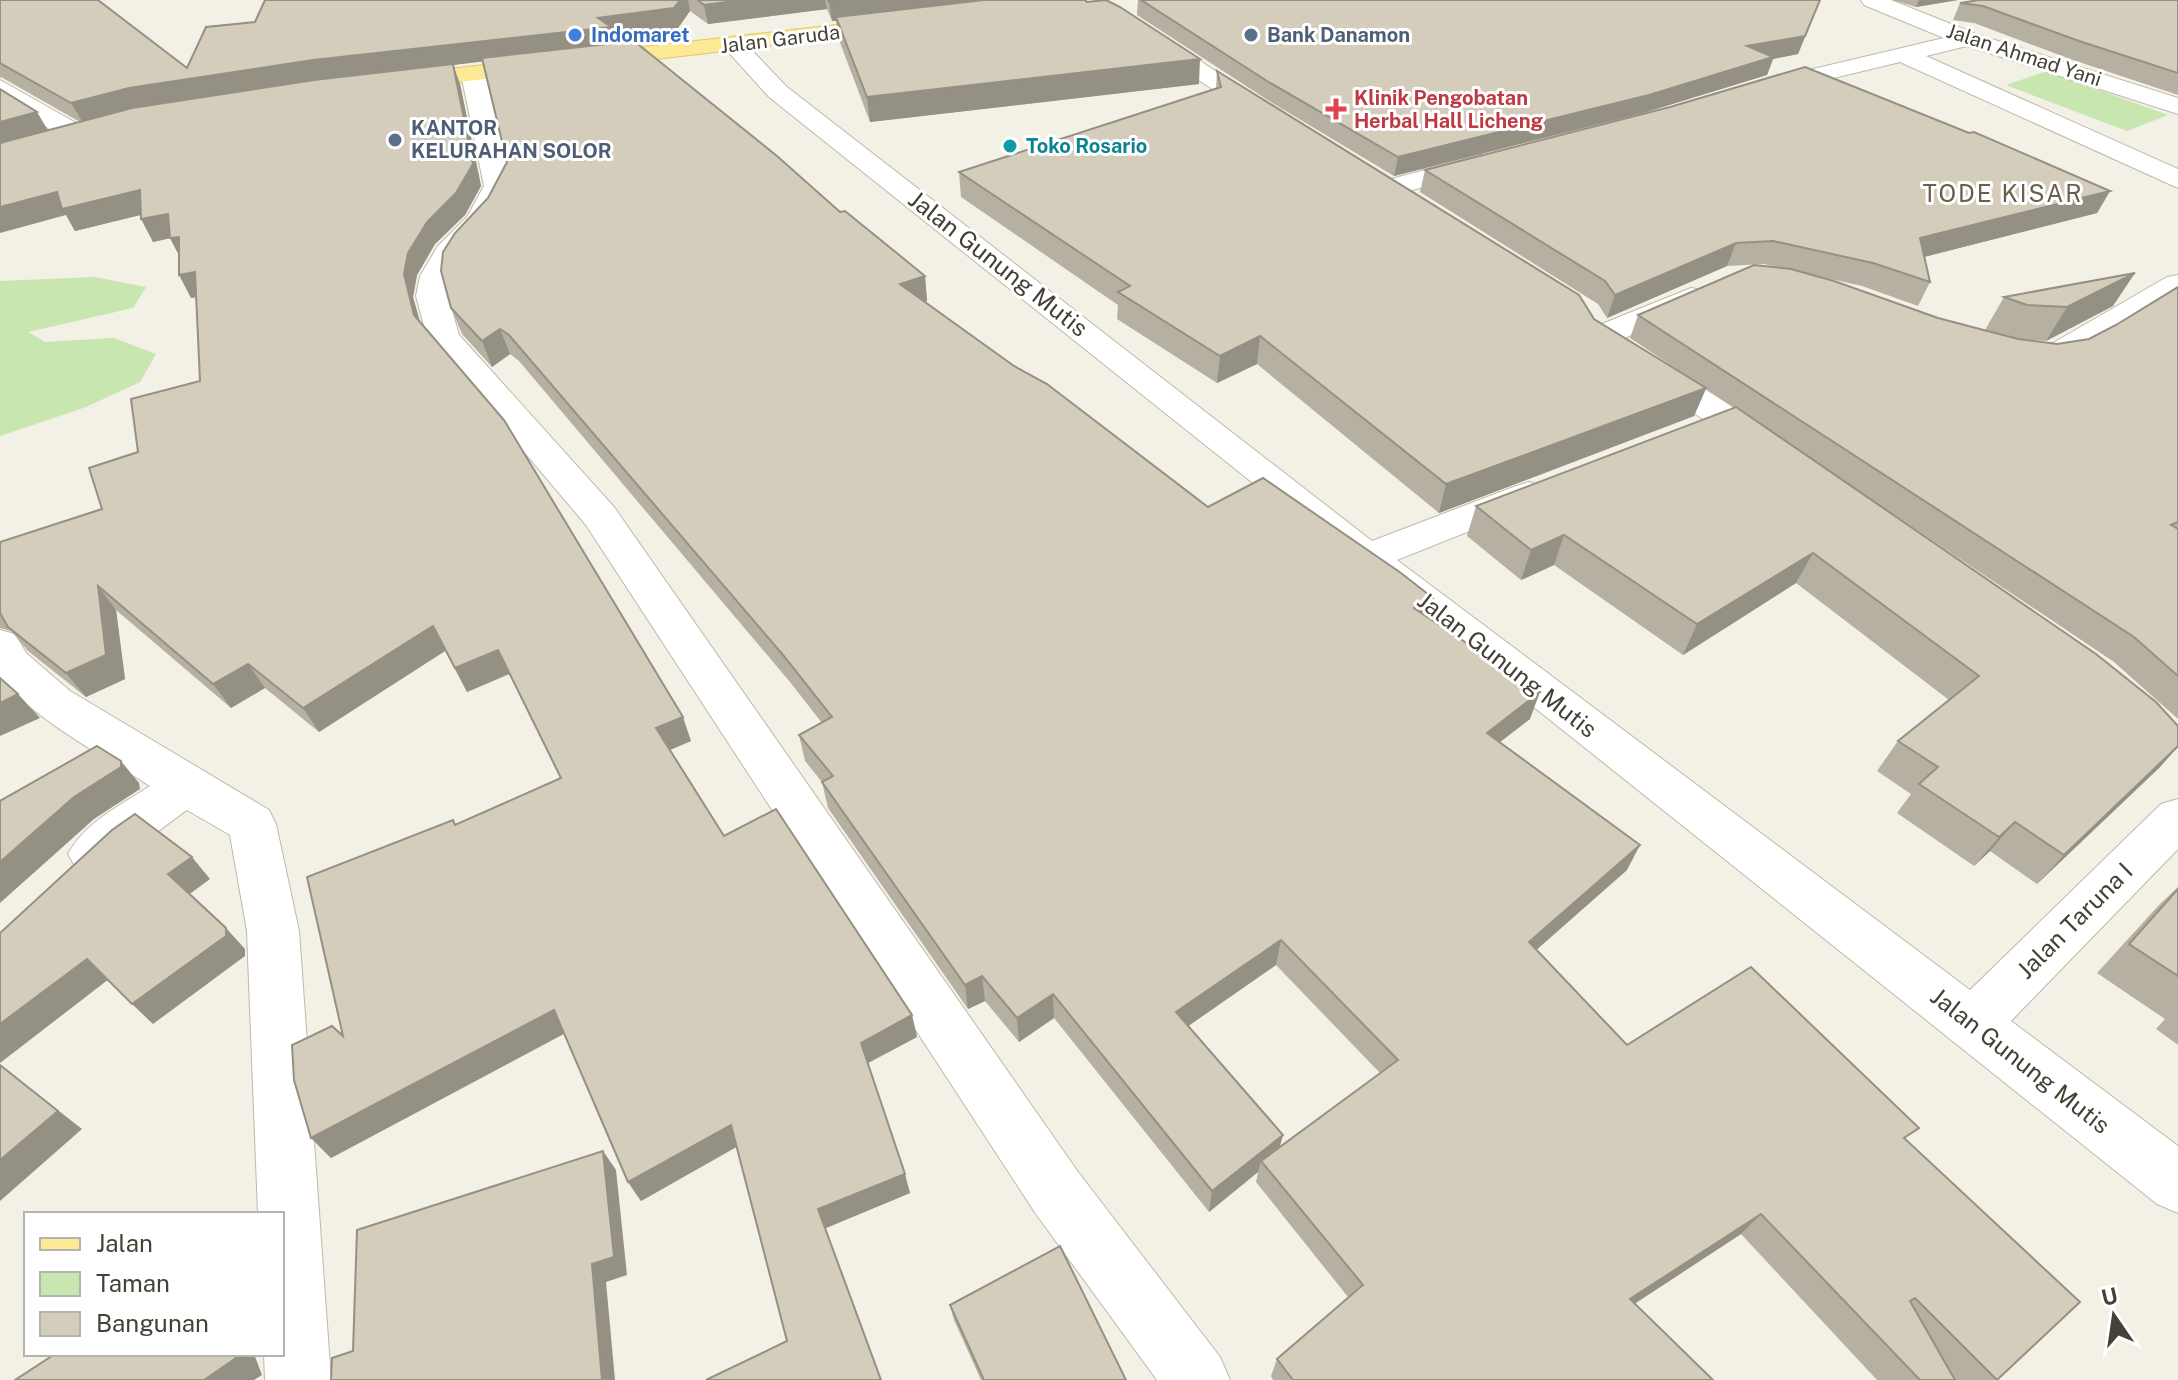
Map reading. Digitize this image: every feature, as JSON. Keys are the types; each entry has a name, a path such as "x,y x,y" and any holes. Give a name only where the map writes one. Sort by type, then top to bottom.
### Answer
{"main road":[{"name":"Jalan Garuda","path":"367,85 918,23"},
{"path":"45,143 101,128"}],"street":[{"name":"Jalan Ahmad Yani","path":"1872,0 1968,39 2178,106"},
{"path":"1915,17 1958,10"},
{"path":"1129,23 1292,130"},
{"path":"1730,98 1789,79 1968,39"},
{"name":"Jalan Gunung Mutis","path":"734,45 778,92 1367,557 2178,1183"},
{"path":"1898,53 2126,153 2178,180"},
{"path":"473,74 498,186 479,221 449,252 435,276 432,296 443,337 600,516 1057,1193 1197,1380"},
{"path":"2,89 76,134"},
{"path":"1428,212 1378,181 1508,156"},
{"path":"1725,282 1592,326 1790,461"},
{"path":"1993,347 2029,356 2061,352 2178,284"},
{"path":"1691,432 1728,419"},
{"path":"1367,557 1567,479"},
{"path":"0,645 4,658 60,707 252,824 262,860 273,931 298,1380"},
{"path":"57,887 113,835 186,786"},
{"name":"Jalan Taruna I","path":"1972,1024 2178,818"}],"green space":[{"path":"2047,71 2168,115 2127,131 2006,85"},
{"path":"94,277 146,287 133,308 28,332 45,342 114,338 156,354 140,382 86,407 0,436 0,281"}],"building":[{"path":"0,0 98,0 187,68 206,27 255,22 265,0 680,0 674,8 598,18 611,27 313,60 129,88 71,103 0,63"},
{"path":"698,0 742,0 704,5"},
{"path":"984,0 1106,0 1200,59 867,97 836,17"},
{"path":"1141,0 1820,0 1805,36 1747,46 1773,57 1649,95 1398,157 1267,81"},
{"path":"1979,0 2178,0 2178,73 1983,6 1960,3"},
{"path":"634,41 777,156 840,212 845,211 925,276 900,284 1014,366 1047,384 1208,507 1263,478 1433,598 1414,608 1540,692 1487,733 1640,845 1529,942 1627,1045 1751,967 1919,1128 1904,1138 2080,1302 1997,1380 1915,1298 1910,1301 1955,1380 1920,1380 1761,1214 1630,1299 1713,1380 1293,1380 1277,1359 1363,1285 1261,1161 1398,1060 1281,940 1176,1012 1283,1135 1212,1191 1053,994 1017,1018 982,976 965,985 822,782 833,776 799,735 832,717 783,655 509,335 500,329 482,341 451,308 441,271 443,252 455,233 488,198 507,162 482,58"},
{"path":"453,64 473,164 456,193 427,222 408,253 404,274 414,315 504,420 683,717 656,728 724,836 776,809 912,1015 861,1043 905,1174 818,1209 881,1380 706,1380 787,1341 731,1125 628,1182 554,1010 311,1138 294,1080 292,1045 332,1026 343,1036 307,877 453,820 455,825 561,778 498,650 455,668 433,626 303,708 248,664 213,684 98,586 106,655 66,673 8,627 0,613 0,542 102,509 89,468 138,452 131,399 200,381 195,272 179,275 179,237 170,238 168,214 141,219 140,190 62,209 57,192 0,207 0,143 132,108 314,80"},
{"path":"1805,67 1969,133 1974,132 2110,191 1920,238 1930,282 1873,263 1773,241 1736,243 1615,295 1605,281 1425,170 1670,107"},
{"path":"1217,71 1579,295 1594,319 1706,388 1446,484 1260,336 1220,356 1118,292 1130,286 959,172 1221,87"},
{"path":"0,89 37,112 0,122"},
{"path":"1754,265 1791,269 1938,318 2018,339 2057,344 2089,339 2178,287 2178,522 2171,525 2178,529 2178,676 2134,637 1638,315"},
{"path":"2135,273 2067,307 2027,305 2004,297"},
{"path":"1736,407 2096,654 2156,702 2178,726 2178,746 2064,855 2015,822 1999,837 1919,784 1938,767 1898,741 1979,676 1813,553 1697,624 1564,535 1531,550 1476,506"},
{"path":"0,678 18,694 0,703"},
{"path":"97,746 121,761 121,767 74,797 0,862 0,801"},
{"path":"135,814 192,857 168,874 226,928 226,936 132,1004 87,959 0,1024 0,933 112,830"},
{"path":"2178,889 2178,976 2129,944"},
{"path":"0,1065 58,1111 0,1160"},
{"path":"603,1151 614,1257 592,1264 602,1380 331,1380 332,1358 353,1351 357,1230"},
{"path":"1060,1246 1126,1380 984,1380 950,1305"},
{"path":"52,1356 236,1358 204,1380 15,1380"}],"place":[{"name":"Indomaret","path":"575,35"},
{"name":"Bank Danamon","path":"1251,35"},
{"name":"Klinik Pengobatan Herbal Hall Licheng","path":"1336,109"},
{"name":"KANTOR KELURAHAN SOLOR","path":"395,140"},
{"name":"Toko Rosario","path":"1010,146"}],"district":[{"name":"TODE KISAR","path":"2003,194"}]}
